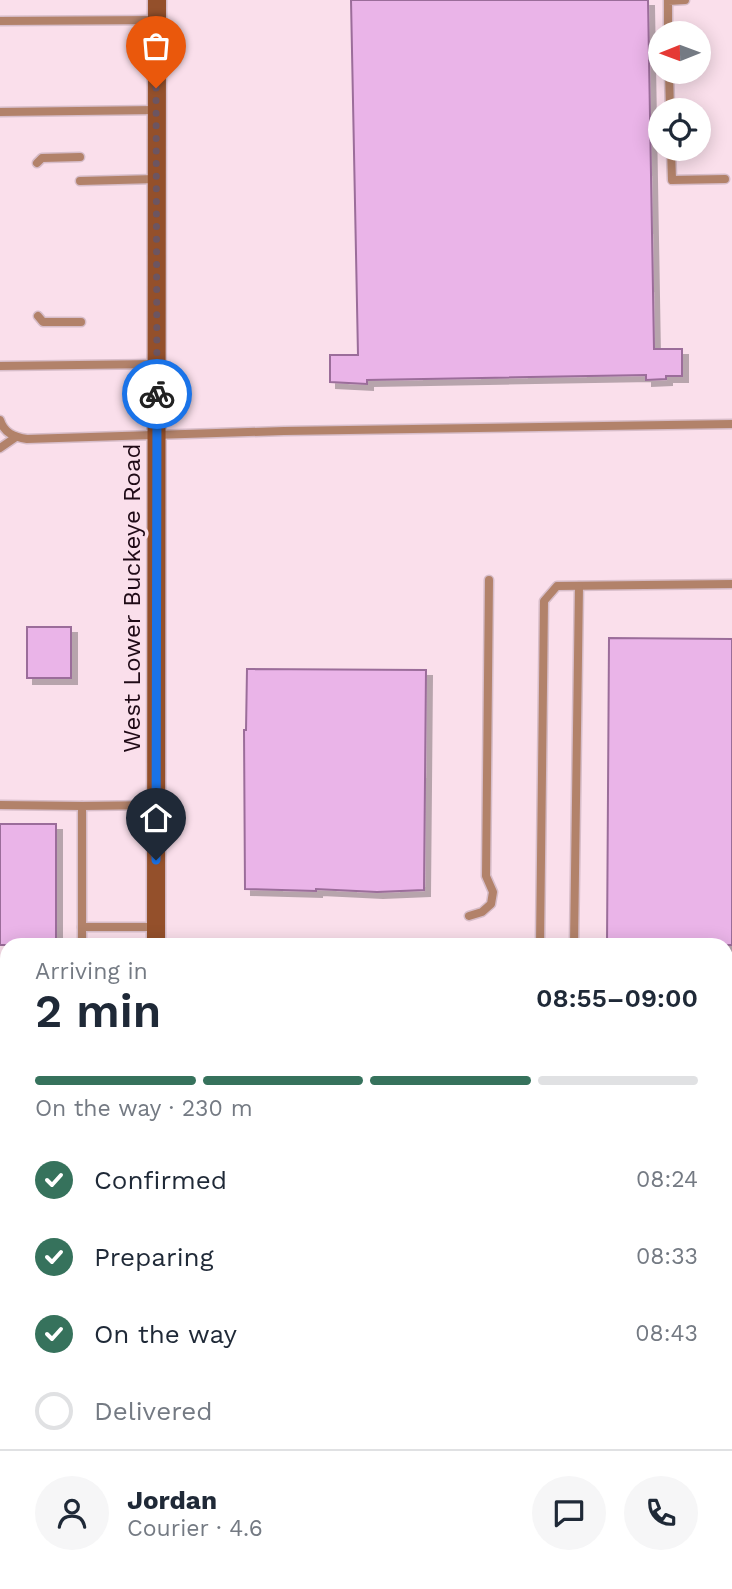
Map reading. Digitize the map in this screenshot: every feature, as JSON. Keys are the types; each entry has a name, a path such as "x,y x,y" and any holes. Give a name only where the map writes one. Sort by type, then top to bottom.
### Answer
{"main road":[{"name":"West Lower Buckeye Road","path":"156,936 157,0"}],"lane":[{"path":"668,21 668,1 685,0"},
{"path":"0,21 157,20"},
{"path":"0,112 156,110"},
{"path":"37,163 43,158 80,157"},
{"path":"671,161 672,180 725,179"},
{"path":"80,181 156,179"},
{"path":"38,316 44,322 81,322"},
{"path":"0,366 156,363"},
{"path":"0,420 5,431 27,439 157,434 732,424"},
{"path":"0,448 16,437"},
{"path":"469,916 482,912 491,904 493,892 486,876 489,580"},
{"path":"540,938 544,601 557,586 732,584"},
{"path":"574,938 579,586"},
{"path":"0,805 156,805"},
{"path":"82,806 82,938"},
{"path":"82,927 156,936"}],"building":[{"path":"351,0 648,0 648,161 651,161 654,349 682,349 682,376 646,380 646,375 367,380 367,384 330,382 330,355 358,355"},
{"path":"27,627 71,627 71,678 27,678"},
{"path":"609,638 732,639 732,938 607,938"},
{"path":"247,669 426,670 424,890 377,892 245,889 244,730"},
{"path":"0,824 56,824 56,938 0,938"}],"way so far":[{"path":"156,88 157,394"}],"route":[{"path":"156,860 157,394"}]}
